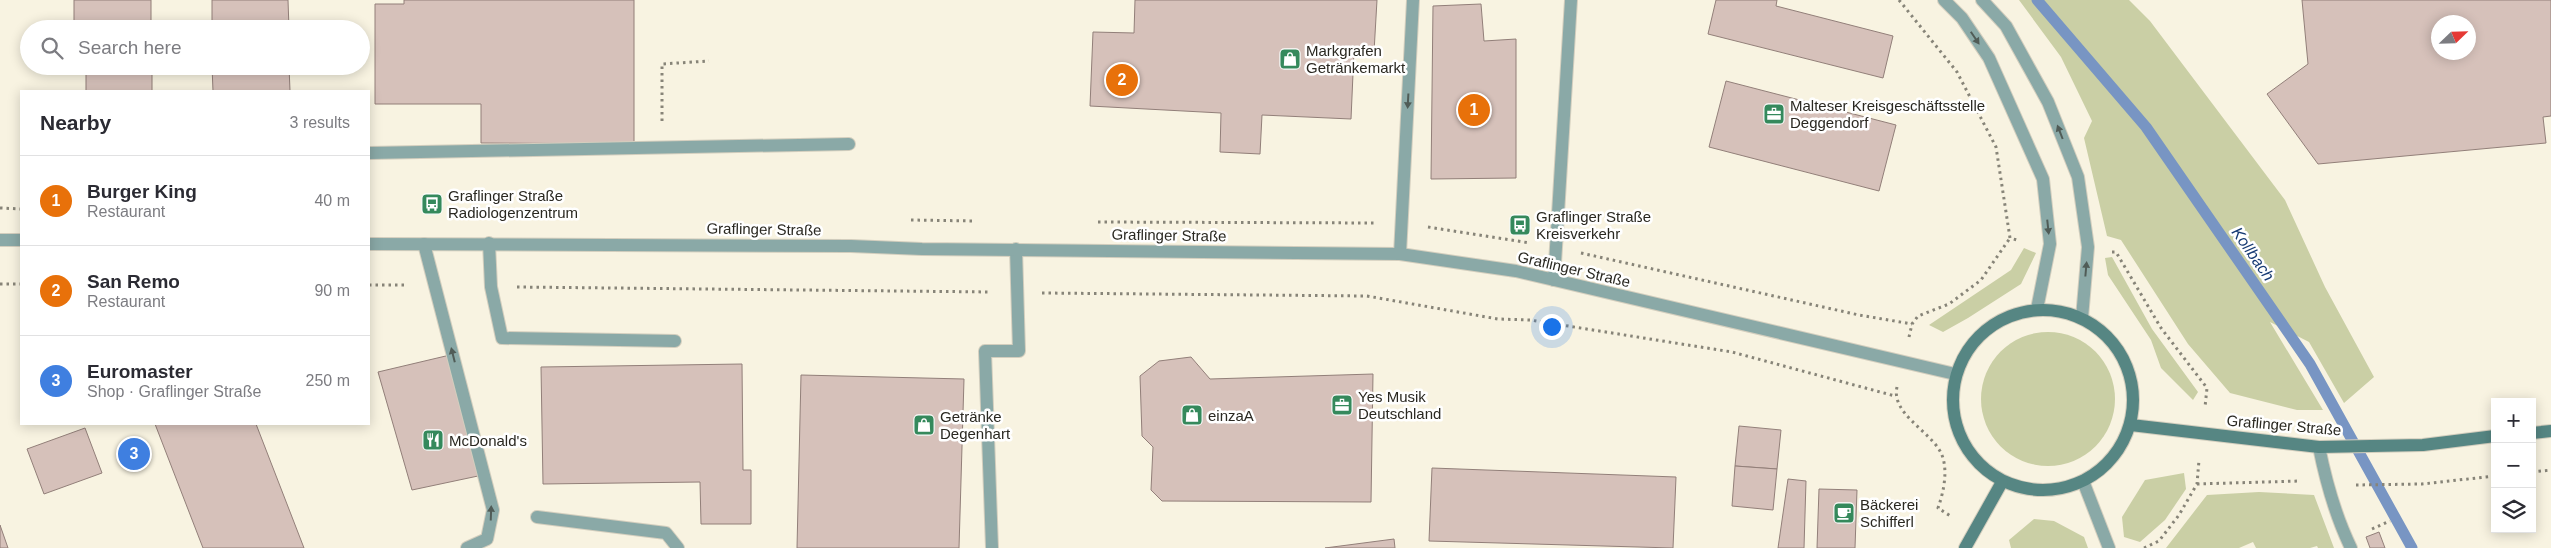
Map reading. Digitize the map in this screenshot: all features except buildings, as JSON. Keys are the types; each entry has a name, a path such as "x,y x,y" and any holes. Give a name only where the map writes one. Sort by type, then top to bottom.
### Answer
{"main road":[{"path":"2037,309 2052,309 2082,318 2108,336 2126,362 2134,393 2131,425 2116,455 2093,476 2083,481 2064,489 2033,491 2002,482 1977,463 1959,437 1952,406 1955,374 1969,346 1992,324 2021,312 2037,309"},
{"name":"Graflinger Straße","path":"2131,425 2319,447 2423,445 2491,436"},
{"path":"2536,433 2551,431"},
{"path":"1965,548 2002,482"}],"street":[{"path":"1400,254 1413,0"},
{"path":"1554,280 1571,0"},
{"path":"1944,0 1962,18 1989,58 2044,178 2050,244 2037,309"},
{"path":"1982,0 2006,26 2048,102 2078,178 2088,247 2082,318"},
{"path":"370,153 849,144"},
{"path":"0,240 20,240"},
{"path":"489,243 491,287 502,338 675,341"},
{"name":"Graflinger Straße","path":"370,244 489,243 1400,254 1516,272 1554,280 1955,374"},
{"path":"424,244 493,510 487,539 467,548"},
{"path":"992,548 984,351 1019,351 1016,250"},
{"path":"2319,447 2325,481 2340,525 2351,548"},
{"path":"2083,481 2109,548"},
{"path":"537,517 666,533 678,548"}],"path":[{"path":"1899,0 1957,72 1996,147 2010,238 1981,280 1949,304 1918,316 1912,324"},
{"path":"662,148 662,64 709,61"},
{"path":"0,208 20,209"},
{"path":"2010,238 2017,240"},
{"path":"2103,250 2116,252 2161,328 2207,388 2205,404"},
{"path":"0,284 20,284"},
{"path":"370,285 435,285"},
{"path":"491,287 1367,296 1498,318 1530,320 1732,352 1895,396"},
{"path":"1896,392 1895,396 1902,410 1928,434 1941,453 1944,486 1938,508 1943,511"},
{"path":"2144,548 2158,541 2179,515 2197,484 2197,470"},
{"path":"2536,472 2551,470"},
{"path":"2354,485 2422,484 2491,476"},
{"path":"2197,484 2255,482"}],"green space":[{"path":"2019,0 2129,0 2150,21 2285,200 2325,287 2374,377 2344,403 2309,342 2270,322 2323,410 2297,410 2230,393 2188,344 2121,240 2107,236 2084,138 2092,121 2061,57"},
{"path":"2024,248 2036,253 2021,284 1943,332 1929,325 2011,270"},
{"path":"2112,257 2152,329 2198,392 2193,400 2161,368 2151,340 2108,275 2105,258"},
{"path":"2048,332 2074,337 2096,351 2110,373 2115,399 2110,425 2096,447 2074,461 2048,466 2022,461 2000,447 1986,425 1981,399 1986,373 2000,351 2022,337"},
{"path":"2184,473 2186,489 2165,520 2140,542 2124,537 2122,517 2145,480"},
{"path":"2259,492 2314,495 2334,548 2318,548 2317,546 2310,548 2256,548 2253,542 2239,548 2166,548 2207,495"},
{"path":"2034,519 2054,521 2084,537 2088,548 2011,548 2009,540"}],"waterway":[{"name":"Kollbach","path":"2037,0 2146,127 2310,364 2412,548"}],"place":[{"name":"Markgrafen Getränkemarkt","path":"1290,59"},
{"name":"San Remo","path":"1122,80"},
{"name":"Burger King","path":"1474,110"},
{"name":"Malteser Kreisgeschäftsstelle Deggendorf","path":"1774,114"},
{"name":"Graflinger Straße Radiologenzentrum","path":"432,204"},
{"name":"Graflinger Straße Kreisverkehr","path":"1520,225"},
{"name":"Yes Musik Deutschland","path":"1342,405"},
{"name":"einzaA","path":"1192,415"},
{"name":"Getränke Degenhart","path":"924,425"},
{"name":"McDonald's","path":"433,440"},
{"name":"Euromaster","path":"134,454"},
{"name":"Bäckerei Schifferl","path":"1844,513"}]}
